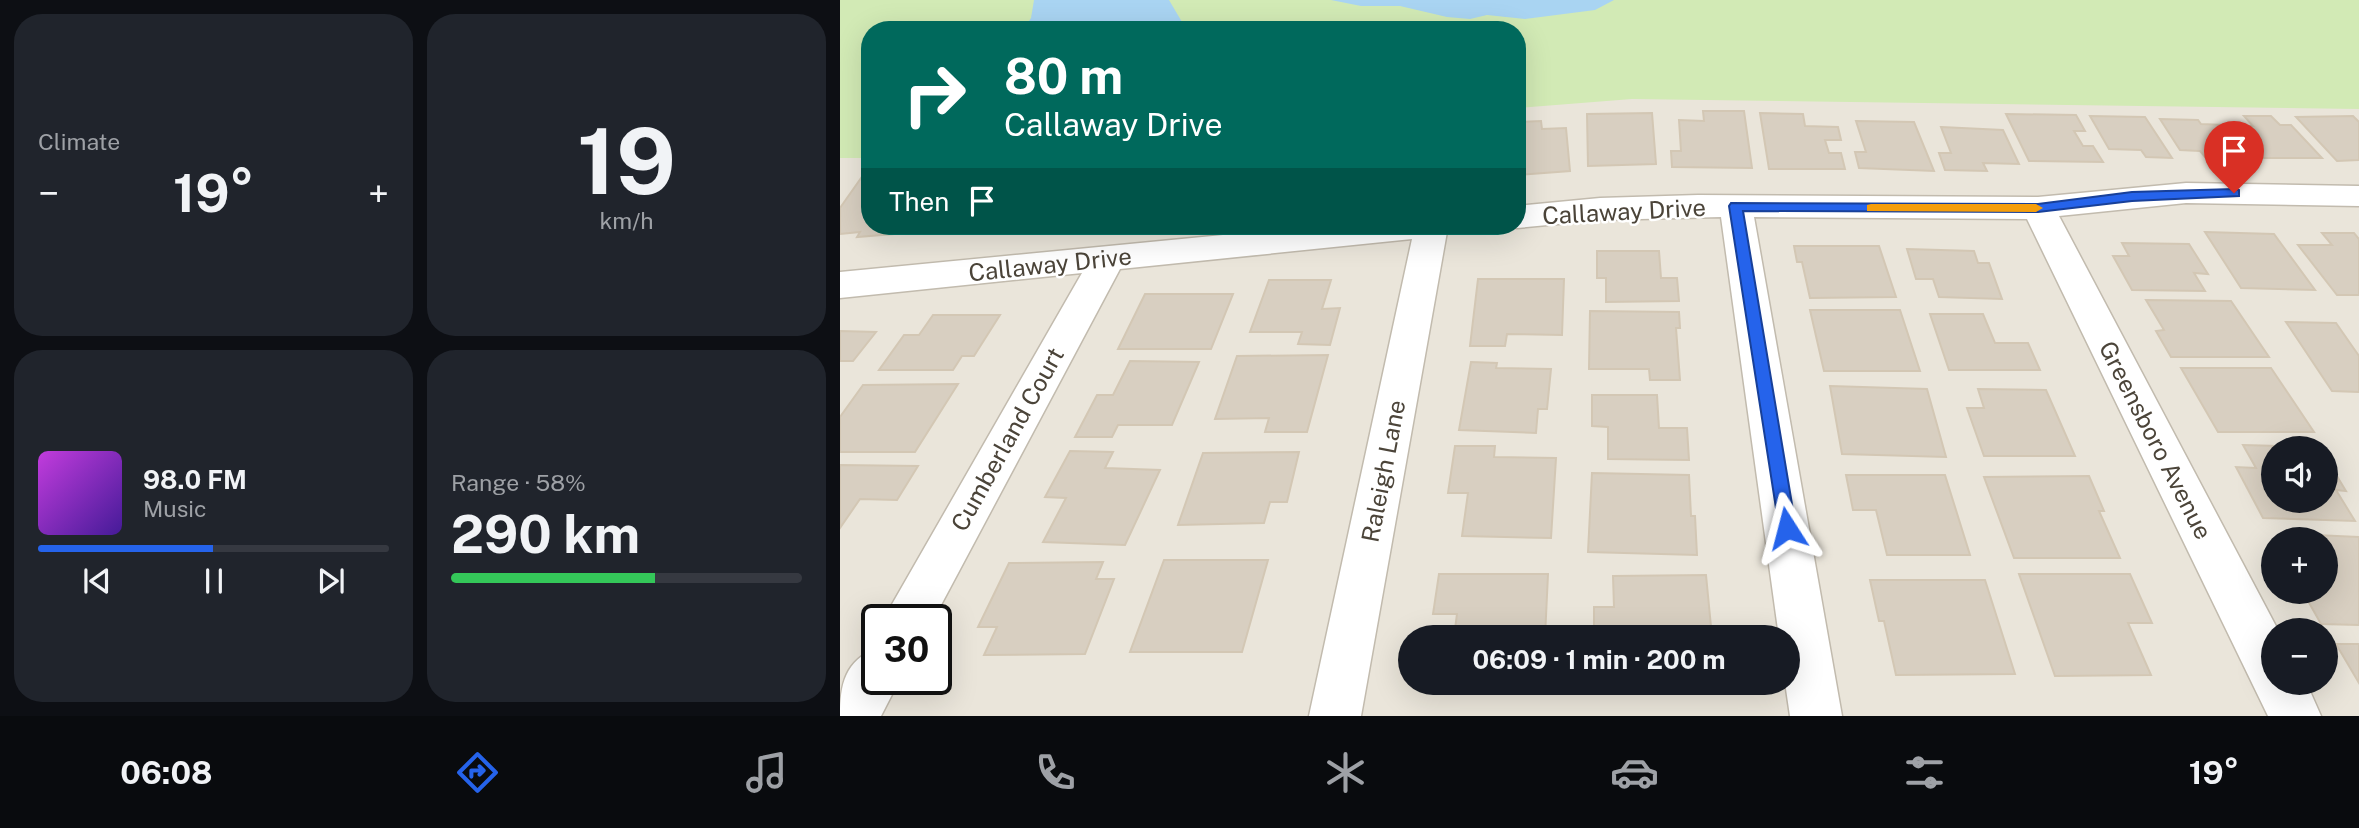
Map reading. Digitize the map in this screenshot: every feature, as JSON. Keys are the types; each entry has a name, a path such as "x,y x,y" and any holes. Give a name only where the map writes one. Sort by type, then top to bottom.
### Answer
{"street":[{"name":"Callaway Drive","path":"1526,216 1648,207 2038,208 2186,193 2359,196"},
{"path":"1736,206 1816,716"},
{"name":"Greensboro Avenue","path":"2038,208 2261,649"},
{"name":"Callaway Drive","path":"840,285 1339,235"},
{"name":"Raleigh Lane","path":"1335,716 1427,235"},
{"name":"Cumberland Court","path":"916,604 1108,258"},
{"path":"853,716 865,695"},
{"path":"2284,695 2295,716"}],"shaded area":[{"path":"840,0 2359,0 2359,716 840,716"}],"green space":[{"path":"840,0 2359,0 2359,109 1632,99 1526,107 1526,21 861,21 861,158 840,158"}],"water":[{"path":"1034,0 1169,0 1181,21 1029,21"},
{"path":"1331,0 1614,0 1595,10 1525,19 1487,15 1470,19 1447,17 1400,6 1361,6"}],"building":[{"path":"1703,111 1744,111 1752,168 1672,167 1671,151 1681,151 1679,120 1704,121"},
{"path":"1652,113 1656,164 1588,166 1587,114"},
{"path":"1760,113 1803,114 1805,126 1838,127 1841,140 1825,140 1829,153 1841,153 1845,169 1769,169"},
{"path":"2006,114 2076,115 2085,131 2074,131 2083,146 2093,146 2103,162 2029,161"},
{"path":"2090,116 2145,117 2172,158 2146,157 2141,150 2109,149"},
{"path":"2244,116 2271,116 2280,125 2291,125 2322,158 2260,158 2233,126 2253,126"},
{"path":"2353,116 2359,122 2359,160 2337,161 2296,117"},
{"path":"2160,119 2198,120 2201,124 2225,125 2251,160 2206,158 2200,151 2180,150"},
{"path":"1541,121 1542,129 1566,128 1570,171 1526,174 1526,122"},
{"path":"1856,121 1914,122 1934,171 1859,168 1855,152 1866,152"},
{"path":"1941,127 2003,130 2019,164 1983,163 1987,171 1945,170 1939,153 1951,153"},
{"path":"861,178 861,235 882,235 857,237 860,232 840,234 840,208"},
{"path":"2205,232 2274,234 2315,290 2241,288"},
{"path":"2322,233 2354,233 2359,239 2359,295 2337,295 2298,245 2332,245"},
{"path":"2122,243 2189,244 2208,274 2194,273 2205,291 2132,290 2113,256 2129,256"},
{"path":"1794,246 1879,246 1896,297 1810,298 1802,262 1797,262"},
{"path":"1907,249 1974,251 1978,263 1989,263 2002,299 1939,297 1933,279 1916,279"},
{"path":"1597,251 1659,251 1661,278 1677,278 1679,301 1606,302 1606,278 1597,278"},
{"path":"1478,279 1564,279 1562,335 1507,334 1505,346 1470,346"},
{"path":"1269,280 1331,280 1322,309 1340,308 1330,345 1298,344 1302,332 1250,332"},
{"path":"1145,294 1233,294 1211,349 1118,349"},
{"path":"2146,300 2231,301 2269,357 2171,357 2156,331 2164,330"},
{"path":"1810,310 1900,310 1920,371 1824,371"},
{"path":"1590,311 1679,312 1680,328 1676,328 1680,380 1650,380 1649,369 1589,369"},
{"path":"1930,314 1983,314 1995,343 2028,343 2040,370 1949,370"},
{"path":"933,315 1000,315 974,356 962,356 953,370 879,370 904,335 919,335"},
{"path":"2286,322 2336,323 2359,356 2359,392 2332,391"},
{"path":"840,331 876,332 853,361 840,361"},
{"path":"1328,355 1307,432 1265,432 1269,418 1215,419 1237,356"},
{"path":"1130,361 1199,362 1172,425 1118,425 1112,437 1075,437 1097,395 1113,395"},
{"path":"1471,362 1497,363 1496,368 1551,369 1547,409 1538,409 1536,433 1459,430"},
{"path":"2181,368 2271,368 2314,432 2218,432"},
{"path":"958,384 915,452 840,452 840,417 863,385"},
{"path":"1830,386 1927,389 1946,457 1842,454"},
{"path":"1978,389 2046,390 2075,456 1984,456 1967,408 1984,408"},
{"path":"1592,395 1657,395 1659,428 1687,428 1689,460 1608,459 1608,427 1592,426"},
{"path":"2243,445 2261,445 2261,513 2338,513 2338,493 2355,521 2263,518 2236,467 2256,468"},
{"path":"1455,446 1495,446 1494,457 1556,458 1551,538 1462,536 1468,493 1448,493"},
{"path":"1070,451 1113,452 1105,468 1160,470 1125,545 1043,542 1066,498 1045,497"},
{"path":"1299,452 1287,502 1270,502 1264,523 1178,525 1203,453"},
{"path":"840,465 918,466 897,500 860,499 840,528"},
{"path":"1592,473 1689,475 1697,555 1588,552"},
{"path":"1846,475 1945,475 1970,555 1887,555 1876,510 1853,510"},
{"path":"2089,476 2104,511 2099,511 2120,558 2014,558 1984,477"},
{"path":"2338,478 2346,491 2338,490"},
{"path":"2338,536 2359,537 2359,625 2338,624 2338,618 2318,618 2310,604 2338,604"},
{"path":"1164,560 1268,560 1242,652 1130,652"},
{"path":"1103,562 1096,579 1114,579 1085,654 984,655 997,627 978,627 1009,563"},
{"path":"1439,574 1548,574 1546,625 1456,625 1457,614 1433,614"},
{"path":"2019,574 2130,574 2152,623 2128,623 2151,675 2055,676"},
{"path":"1706,575 1711,625 1594,625 1594,607 1614,607 1613,576"},
{"path":"1870,580 1985,580 2015,674 1896,675 1884,621 1879,621"},
{"path":"2338,644 2359,644 2359,683 2338,647"}],"slow traffic":[{"path":"1871,208 2036,208"}],"route":[{"path":"1787,528 1736,206 2038,208 2132,197 2234,193"}]}
